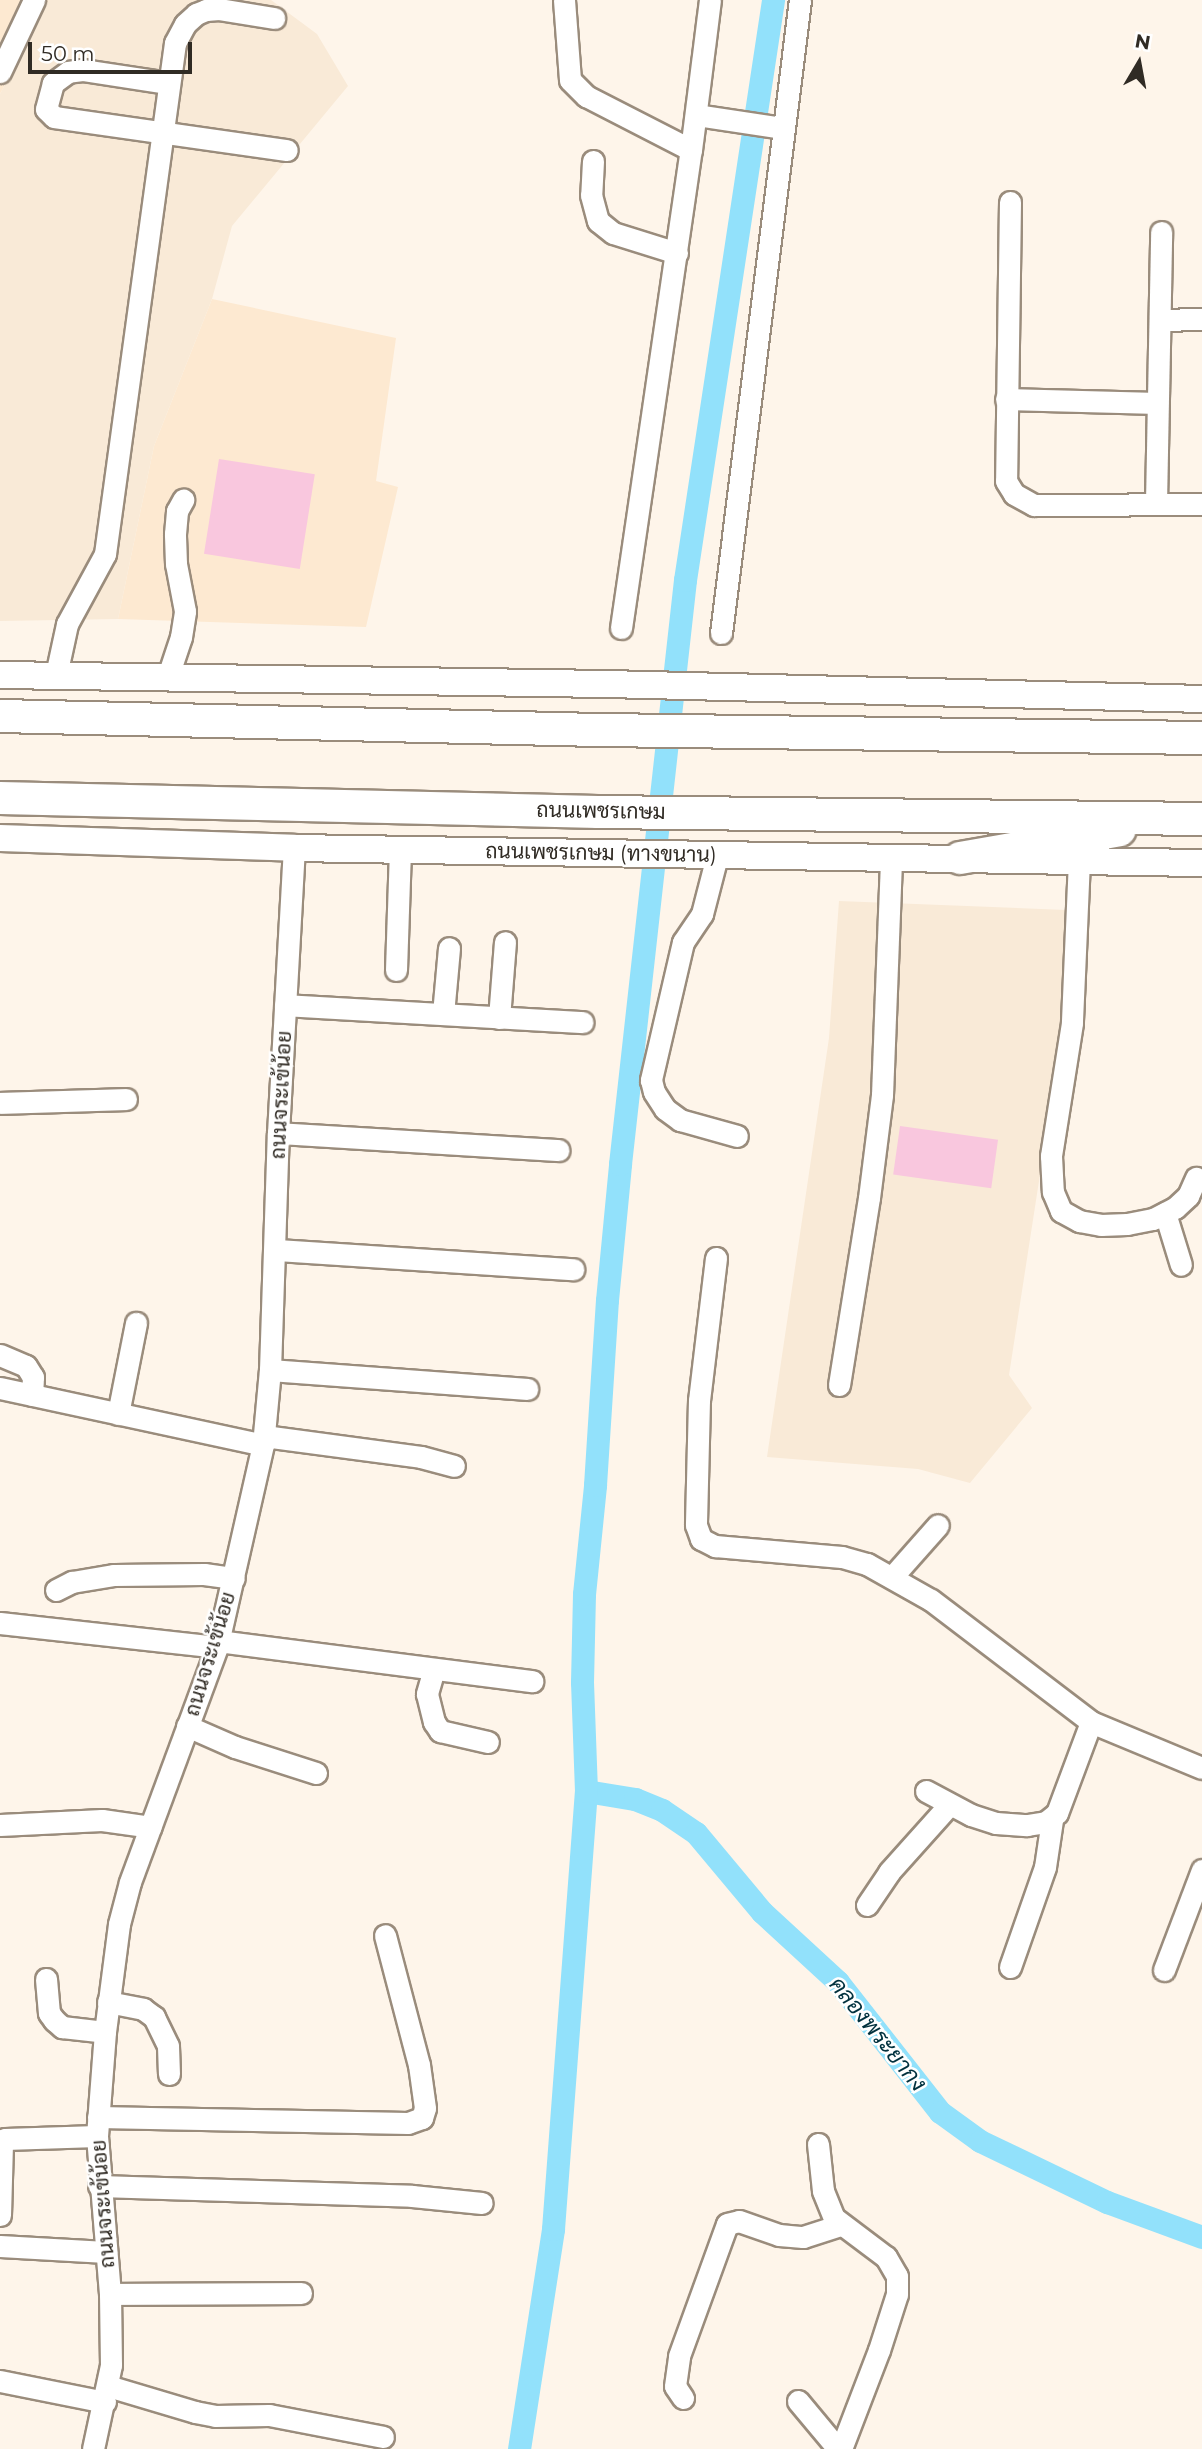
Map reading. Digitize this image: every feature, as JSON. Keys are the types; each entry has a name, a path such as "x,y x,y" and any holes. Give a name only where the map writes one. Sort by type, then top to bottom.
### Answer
{"highway":[{"path":"0,716 701,732 1199,738"},
{"name":"ถนนเพชรเกษม","path":"0,798 598,812 1202,819"},
{"path":"960,858 1110,833 1161,818"}],"main road":[{"path":"0,675 607,684 1202,699"},
{"name":"ถนนเพชรเกษม (ทางขนาน)","path":"0,838 294,848 891,860 960,858 1202,863"}],"street":[{"path":"0,72 34,0"},
{"path":"564,0 570,80 586,96 691,150"},
{"path":"621,628 691,150 707,117 709,0"},
{"path":"721,633 775,127 800,0"},
{"path":"56,675 67,624 104,554 175,44 185,24 196,14 219,9 274,19"},
{"path":"168,83 68,72 53,83 46,109 54,117 288,150"},
{"path":"707,117 775,127"},
{"path":"593,161 591,195 598,221 613,233 677,253"},
{"path":"1010,202 1006,481 1014,494 1034,505 1202,504"},
{"path":"1156,503 1161,232"},
{"path":"1160,320 1202,319"},
{"path":"1006,399 1157,404"},
{"path":"169,676 181,637 185,611 176,564 175,534 177,511 183,500"},
{"name":"ถนนจระเข้น้อย","path":"93,2449 106,2394 112,2345 110,2294 99,2186 98,2126 108,2002 119,1924 150,1827 217,1644 264,1440 270,1370 278,1133 294,848"},
{"path":"396,970 400,850"},
{"path":"710,855 702,914 683,942 651,1080 654,1092 665,1109 680,1120 737,1136"},
{"path":"839,1385 869,1198 882,1096 891,860"},
{"path":"1079,860 1072,1023 1051,1156 1053,1192 1061,1211 1079,1221 1101,1225 1153,1219 1188,1196 1196,1178"},
{"path":"499,1018 505,942"},
{"path":"443,1014 449,948"},
{"path":"285,1005 583,1022"},
{"path":"0,1103 126,1099"},
{"path":"278,1133 558,1150"},
{"path":"1165,1213 1181,1265"},
{"path":"276,1250 573,1269"},
{"path":"716,1258 699,1400 696,1525 701,1539 715,1546 842,1557 867,1564 931,1600 1091,1722 1202,1768"},
{"path":"118,1414 136,1323"},
{"path":"0,1355 26,1366 33,1377 32,1395"},
{"path":"270,1370 527,1389"},
{"path":"0,1388 118,1414 264,1440 421,1457 454,1466"},
{"path":"892,1577 938,1525"},
{"path":"56,1590 72,1581 114,1574 204,1574 234,1577"},
{"path":"0,1623 217,1644 533,1681"},
{"path":"434,1669 427,1694 434,1722 440,1731 488,1742"},
{"path":"1010,1967 1045,1867 1052,1820 1091,1722"},
{"path":"187,1726 235,1747 316,1773"},
{"path":"926,1791 949,1805 996,1823 1027,1825 1052,1820"},
{"path":"867,1905 889,1872 949,1805"},
{"path":"0,1825 102,1820 150,1827"},
{"path":"1164,1970 1202,1870"},
{"path":"0,2215 2,2143 5,2139 98,2126 408,2123 422,2119 425,2108 419,2065 385,1935"},
{"path":"46,1979 49,2013 54,2020 62,2027 105,2032"},
{"path":"108,2002 143,2010 154,2017 167,2046 169,2074"},
{"path":"798,2401 839,2449 880,2350 897,2294 897,2276 886,2257 841,2225 831,2212 823,2191 818,2144"},
{"path":"99,2186 412,2196 482,2203"},
{"path":"683,2398 675,2386 679,2356 727,2224 739,2221 779,2235 803,2237 841,2225"},
{"path":"0,2246 106,2252"},
{"path":"110,2294 300,2293"},
{"path":"0,2381 106,2394 215,2416 269,2415 383,2437"}],"shaded area":[{"path":"0,0 49,0 0,94"},
{"path":"49,0 271,0 317,34 348,86 232,226 212,299 154,446 118,619 0,621 0,94"},
{"path":"212,299 396,338 376,481 398,487 366,627 118,619 154,446"},
{"path":"839,901 1066,910 1067,1000 1009,1375 1032,1408 970,1483 918,1469 767,1457 829,1038"}],"building":[{"path":"219,459 315,474 300,569 204,554"},
{"path":"900,1126 998,1140 991,1188 893,1175"}],"waterway":[{"path":"519,2449 553,2229 586,1791 582,1682 584,1594 620,1164 685,580 773,0"},
{"name":"คลองพระยากง","path":"586,1791 635,1799 662,1810 696,1833 762,1912 838,1982 940,2112 980,2141 1107,2202 1202,2237"}]}
